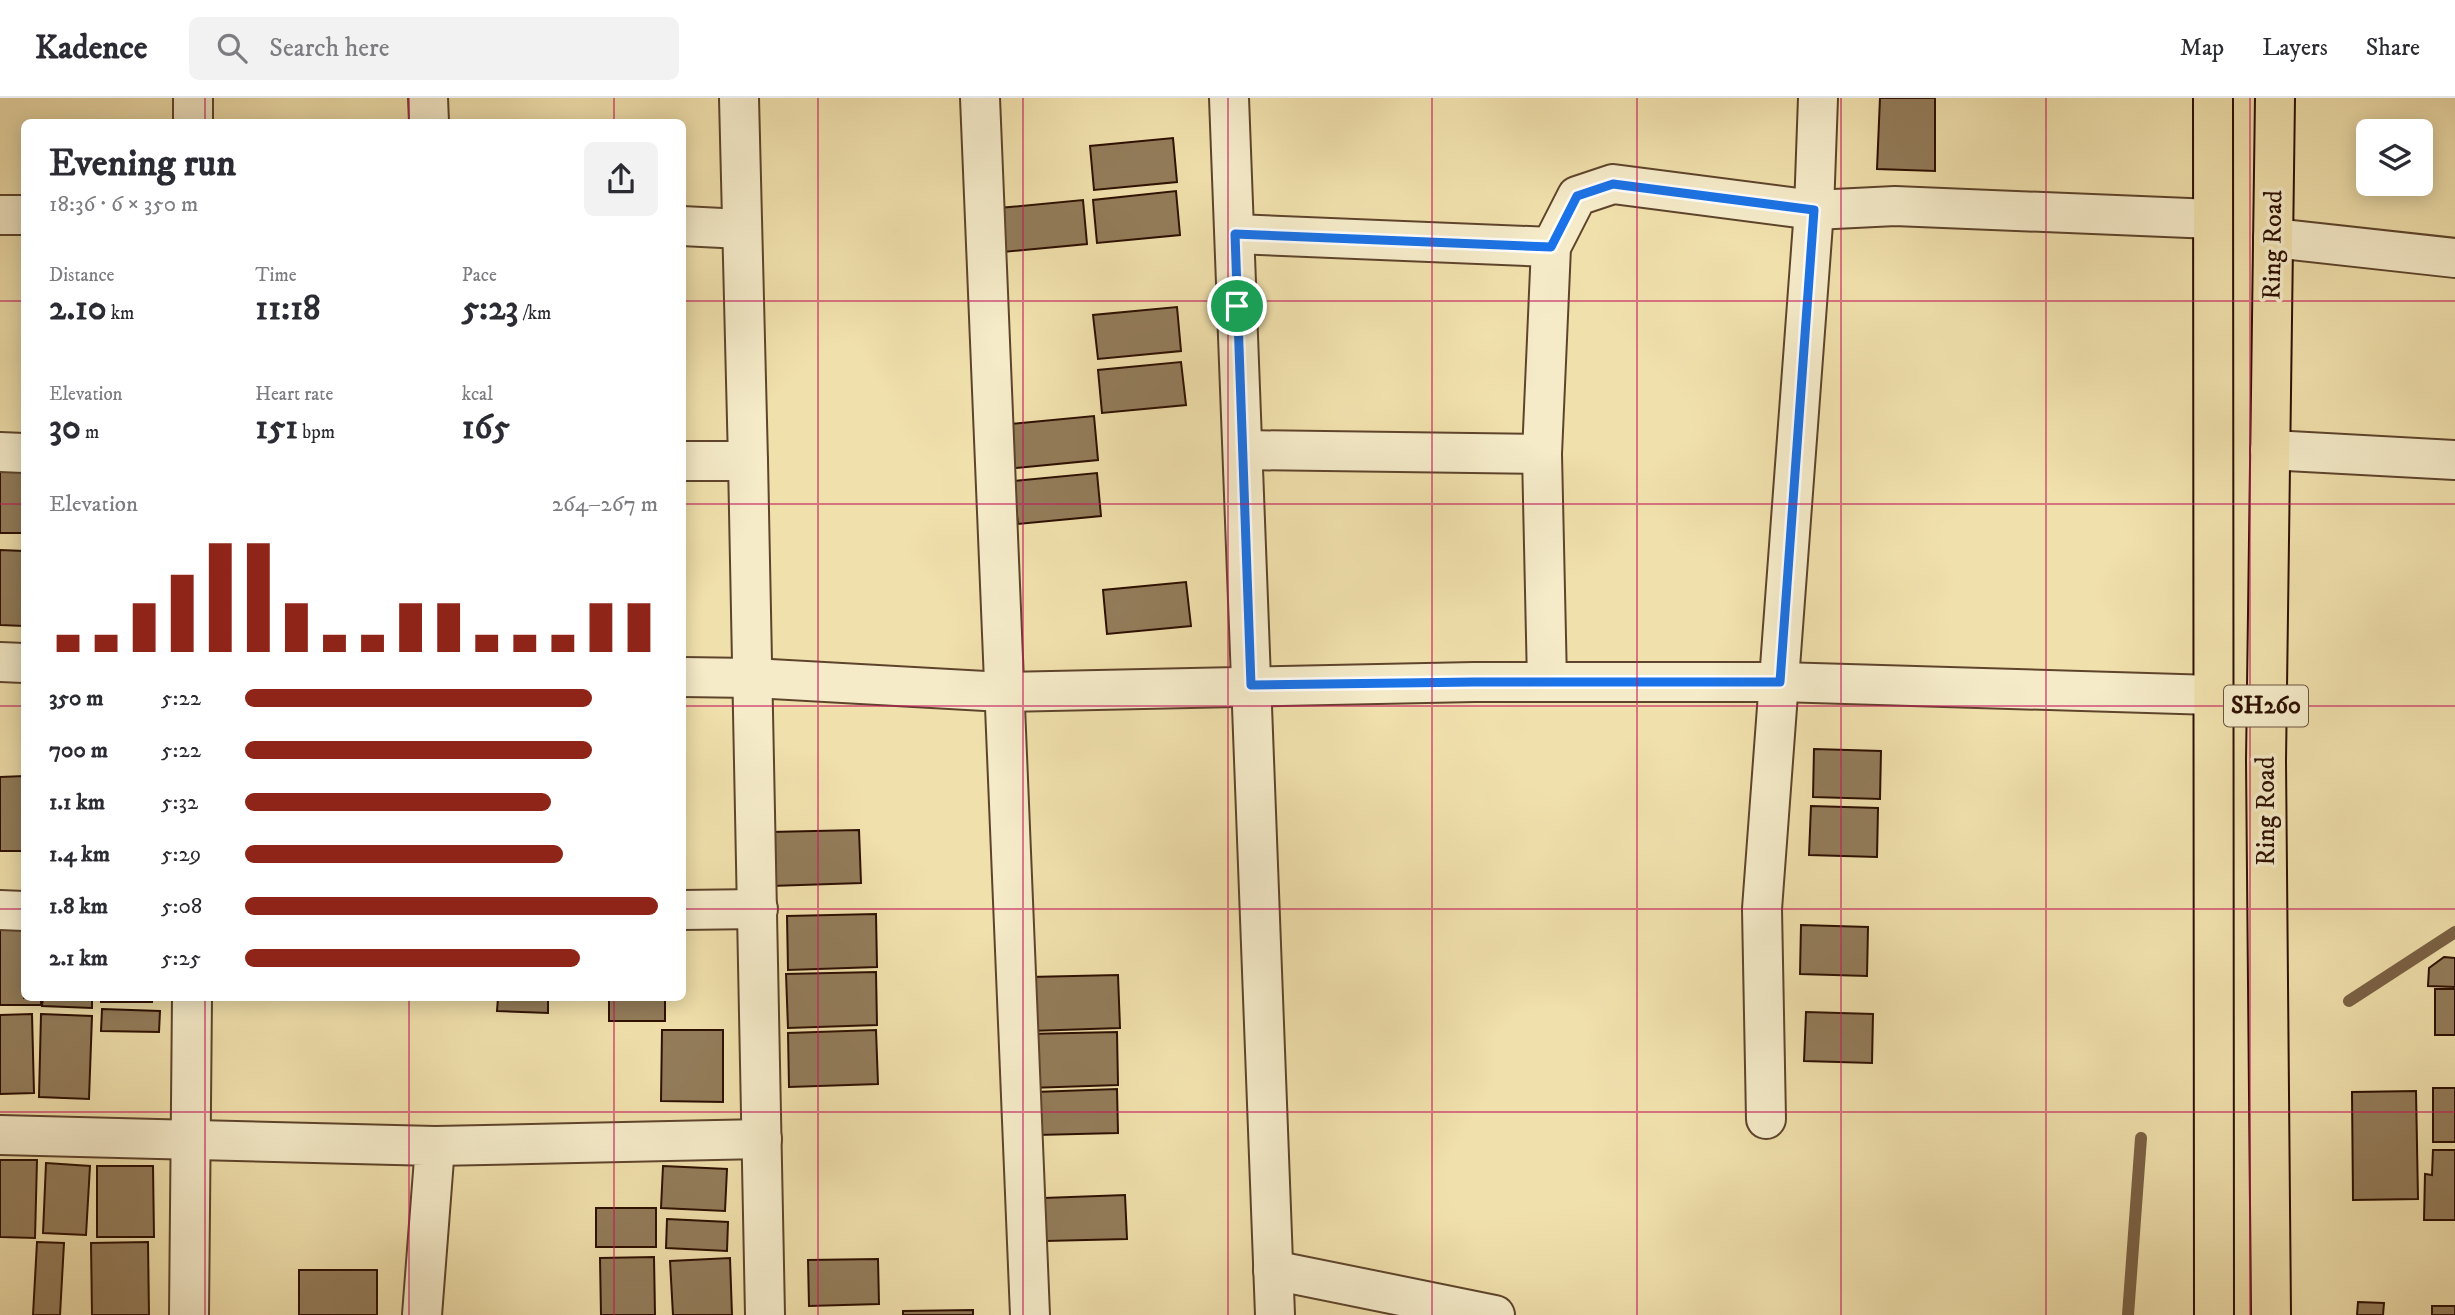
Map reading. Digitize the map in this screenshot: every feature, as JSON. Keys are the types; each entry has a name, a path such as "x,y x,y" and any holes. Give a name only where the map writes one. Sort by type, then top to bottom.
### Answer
{"highway":[{"name":"Ring Road","path":"2213,98 2214,1315"},
{"name":"Ring Road","path":"2271,1315 2266,775 2275,98"},
{"path":"2214,613 2267,616"}],"street":[{"path":"193,98 193,119"},
{"path":"428,98 429,119"},
{"path":"739,98 765,1315"},
{"path":"980,98 1030,1315"},
{"path":"1230,98 1275,1315"},
{"path":"1766,1119 1762,909 1814,210 1818,98"},
{"path":"1548,682 1542,454 1551,247 1577,196 1613,184 1814,210 1895,206 2213,219"},
{"path":"0,215 21,215"},
{"path":"686,226 742,229"},
{"path":"1235,234 1551,247"},
{"path":"2273,238 2455,258"},
{"path":"1243,450 1542,454"},
{"path":"2270,450 2455,460"},
{"path":"0,452 21,453"},
{"path":"686,461 748,461"},
{"path":"0,662 21,663"},
{"path":"686,677 753,678 1003,692 1251,685 1780,682 2213,695"},
{"path":"686,910 758,909"},
{"path":"0,910 21,911"},
{"path":"189,1315 192,1001"},
{"path":"0,1135 435,1146 762,1139"},
{"path":"422,1315 435,1146"},
{"path":"1273,1270 1494,1315"}],"building":[{"path":"1880,98 1935,98 1935,171 1877,169"},
{"path":"1173,138 1177,182 1094,190 1090,146"},
{"path":"1176,191 1180,235 1097,243 1093,200"},
{"path":"1083,200 1087,244 1003,252 999,208"},
{"path":"1177,307 1181,351 1098,359 1093,315"},
{"path":"1181,362 1186,405 1102,413 1098,370"},
{"path":"1094,416 1098,460 1015,468 1010,424"},
{"path":"0,464 21,464 21,533 0,533"},
{"path":"1097,473 1101,516 1018,524 1013,481"},
{"path":"0,550 21,551 21,626 0,625"},
{"path":"1186,582 1191,626 1107,634 1103,590"},
{"path":"1814,749 1881,751 1880,799 1813,797"},
{"path":"21,776 21,851 0,851 0,777"},
{"path":"1811,806 1878,808 1877,857 1809,855"},
{"path":"859,830 861,883 771,886 770,832"},
{"path":"876,914 877,967 788,970 787,916"},
{"path":"1801,925 1868,927 1867,976 1800,974"},
{"path":"21,926 21,1001 41,1001 41,1005 0,1005 0,927"},
{"path":"2444,957 2455,958 2455,987 2428,986 2429,968"},
{"path":"876,972 877,1025 788,1028 786,974"},
{"path":"1118,975 1120,1028 1030,1031 1029,977"},
{"path":"2435,989 2455,989 2455,1035 2435,1035"},
{"path":"43,1001 92,1001 92,1008 42,1006"},
{"path":"101,1001 152,1001 152,1002"},
{"path":"498,1001 548,1001 548,1013 497,1011"},
{"path":"609,1001 665,1001 665,1021 609,1021"},
{"path":"102,1009 160,1011 159,1032 101,1031"},
{"path":"1806,1012 1873,1014 1872,1063 1804,1061"},
{"path":"32,1014 34,1093 0,1094 0,1015"},
{"path":"41,1014 92,1016 89,1099 39,1097"},
{"path":"662,1030 723,1030 723,1102 661,1101"},
{"path":"876,1030 878,1084 789,1087 788,1033"},
{"path":"1117,1032 1118,1085 1029,1088 1027,1034"},
{"path":"2433,1088 2455,1088 2455,1142 2433,1142"},
{"path":"1117,1089 1118,1133 1037,1135 1035,1092"},
{"path":"2416,1091 2418,1199 2353,1200 2352,1092"},
{"path":"2433,1150 2455,1150 2455,1220 2424,1220 2425,1174 2432,1175"},
{"path":"0,1160 37,1160 35,1238 0,1237"},
{"path":"46,1163 90,1166 86,1235 43,1233"},
{"path":"97,1166 153,1166 154,1237 97,1237"},
{"path":"663,1166 727,1169 725,1211 661,1208"},
{"path":"1125,1195 1127,1239 1045,1241 1044,1198"},
{"path":"596,1208 656,1208 656,1247 596,1247"},
{"path":"667,1219 728,1222 727,1251 666,1248"},
{"path":"37,1242 64,1243 60,1315 33,1315"},
{"path":"148,1242 149,1315 92,1315 91,1243"},
{"path":"654,1257 655,1315 601,1315 600,1258"},
{"path":"730,1258 732,1315 673,1315 670,1261"},
{"path":"878,1259 879,1304 809,1306 808,1260"},
{"path":"299,1270 377,1270 377,1315 299,1315"},
{"path":"2358,1302 2384,1303 2383,1315 2357,1315"},
{"path":"2432,1306 2455,1306 2455,1315 2432,1315"},
{"path":"973,1310 973,1315 903,1315 903,1311"}],"waterway":[{"path":"2349,1001 2455,932"},
{"path":"2128,1315 2141,1138"}],"route":[{"path":"1613,184 1814,210 1780,682 1251,685 1237,306 1235,234 1551,247 1577,196 1613,184"}]}
